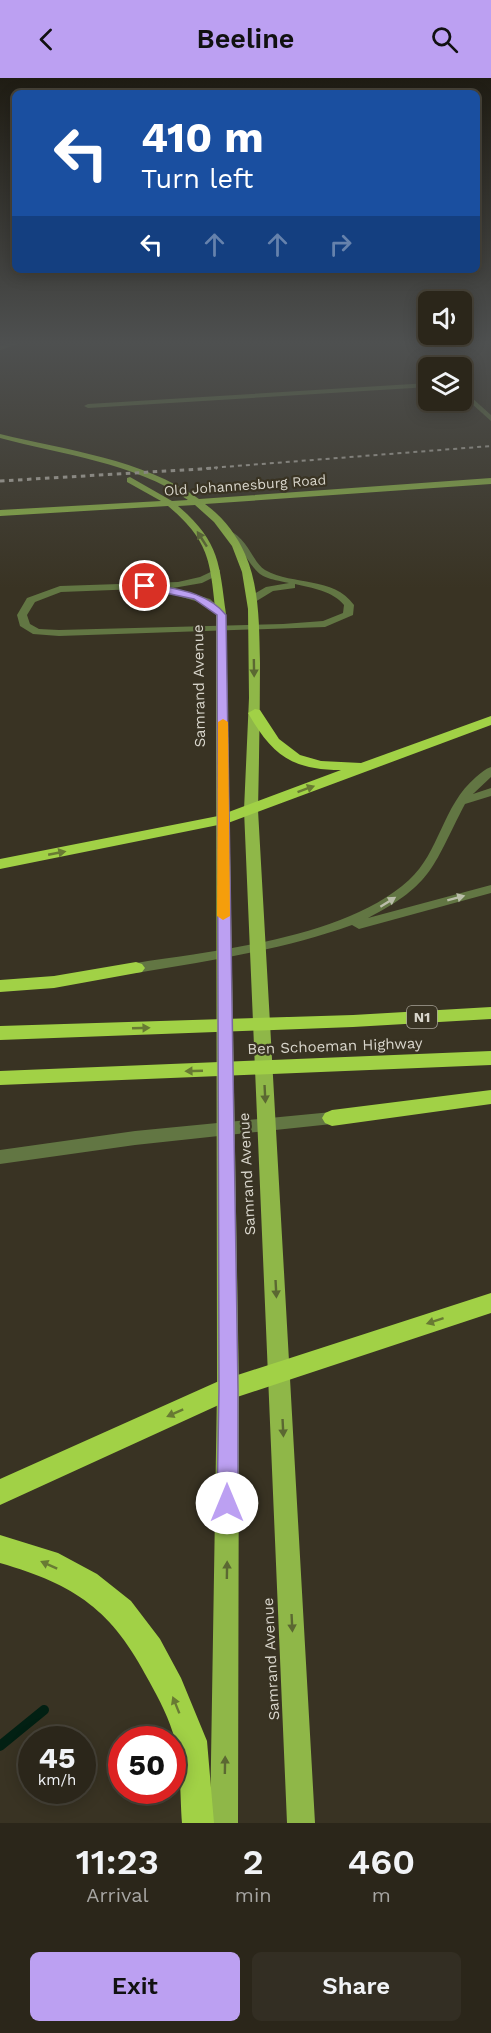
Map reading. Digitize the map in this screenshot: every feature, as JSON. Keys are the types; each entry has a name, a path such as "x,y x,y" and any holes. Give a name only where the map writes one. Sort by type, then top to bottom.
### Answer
{"highway":[{"path":"255,713 268,737 278,748 292,757 310,763 358,766 388,759"},
{"path":"0,864 222,820 491,720"},
{"path":"0,986 54,982 136,968"},
{"name":"Ben Schoeman Highway","path":"0,1033 353,1021 491,1013"},
{"name":"Ben Schoeman Highway","path":"0,1078 491,1058"},
{"path":"332,1118 491,1097"},
{"path":"0,1492 228,1389 280,1370 491,1303"},
{"path":"0,1549 48,1563 87,1584 121,1611 149,1650 170,1689 191,1741 198,1823"}],"main road":[{"path":"0,436 18,441"},
{"name":"Samrand Avenue","path":"18,441 84,457 151,479 201,506 228,533 243,559 254,611 255,713 251,810 301,1823"},
{"name":"Samrand Avenue","path":"18,441 110,471 159,496 187,518 202,537 217,572 221,615 228,1389 224,1823"},
{"name":"Old Johannesburg Road","path":"0,513 491,478"},
{"name":"Old Johannesburg Road","path":"0,506 133,503"}],"street":[{"path":"217,572 210,578 194,583 60,589 31,600 22,615 25,626 37,632 58,633 283,627 325,624 348,615 351,609 344,597 312,585 272,577 258,571 247,552 228,533"},
{"path":"251,600 260,592 272,588 312,585"},
{"path":"145,586 197,597 215,608 221,615"},
{"path":"296,938 371,912 415,883 427,867 460,802 491,771"},
{"path":"460,802 487,795"},
{"path":"136,968 218,955 355,926 491,889"},
{"path":"0,1157 135,1138 332,1118"}],"waterway":[{"path":"0,1746 44,1710"}],"railway":[{"path":"198,469 491,446"},
{"path":"0,481 217,468"}],"slow traffic":[{"path":"223,722 223,916"}],"route":[{"path":"145,586 197,597 206,601 221,615 227,1503"}]}
